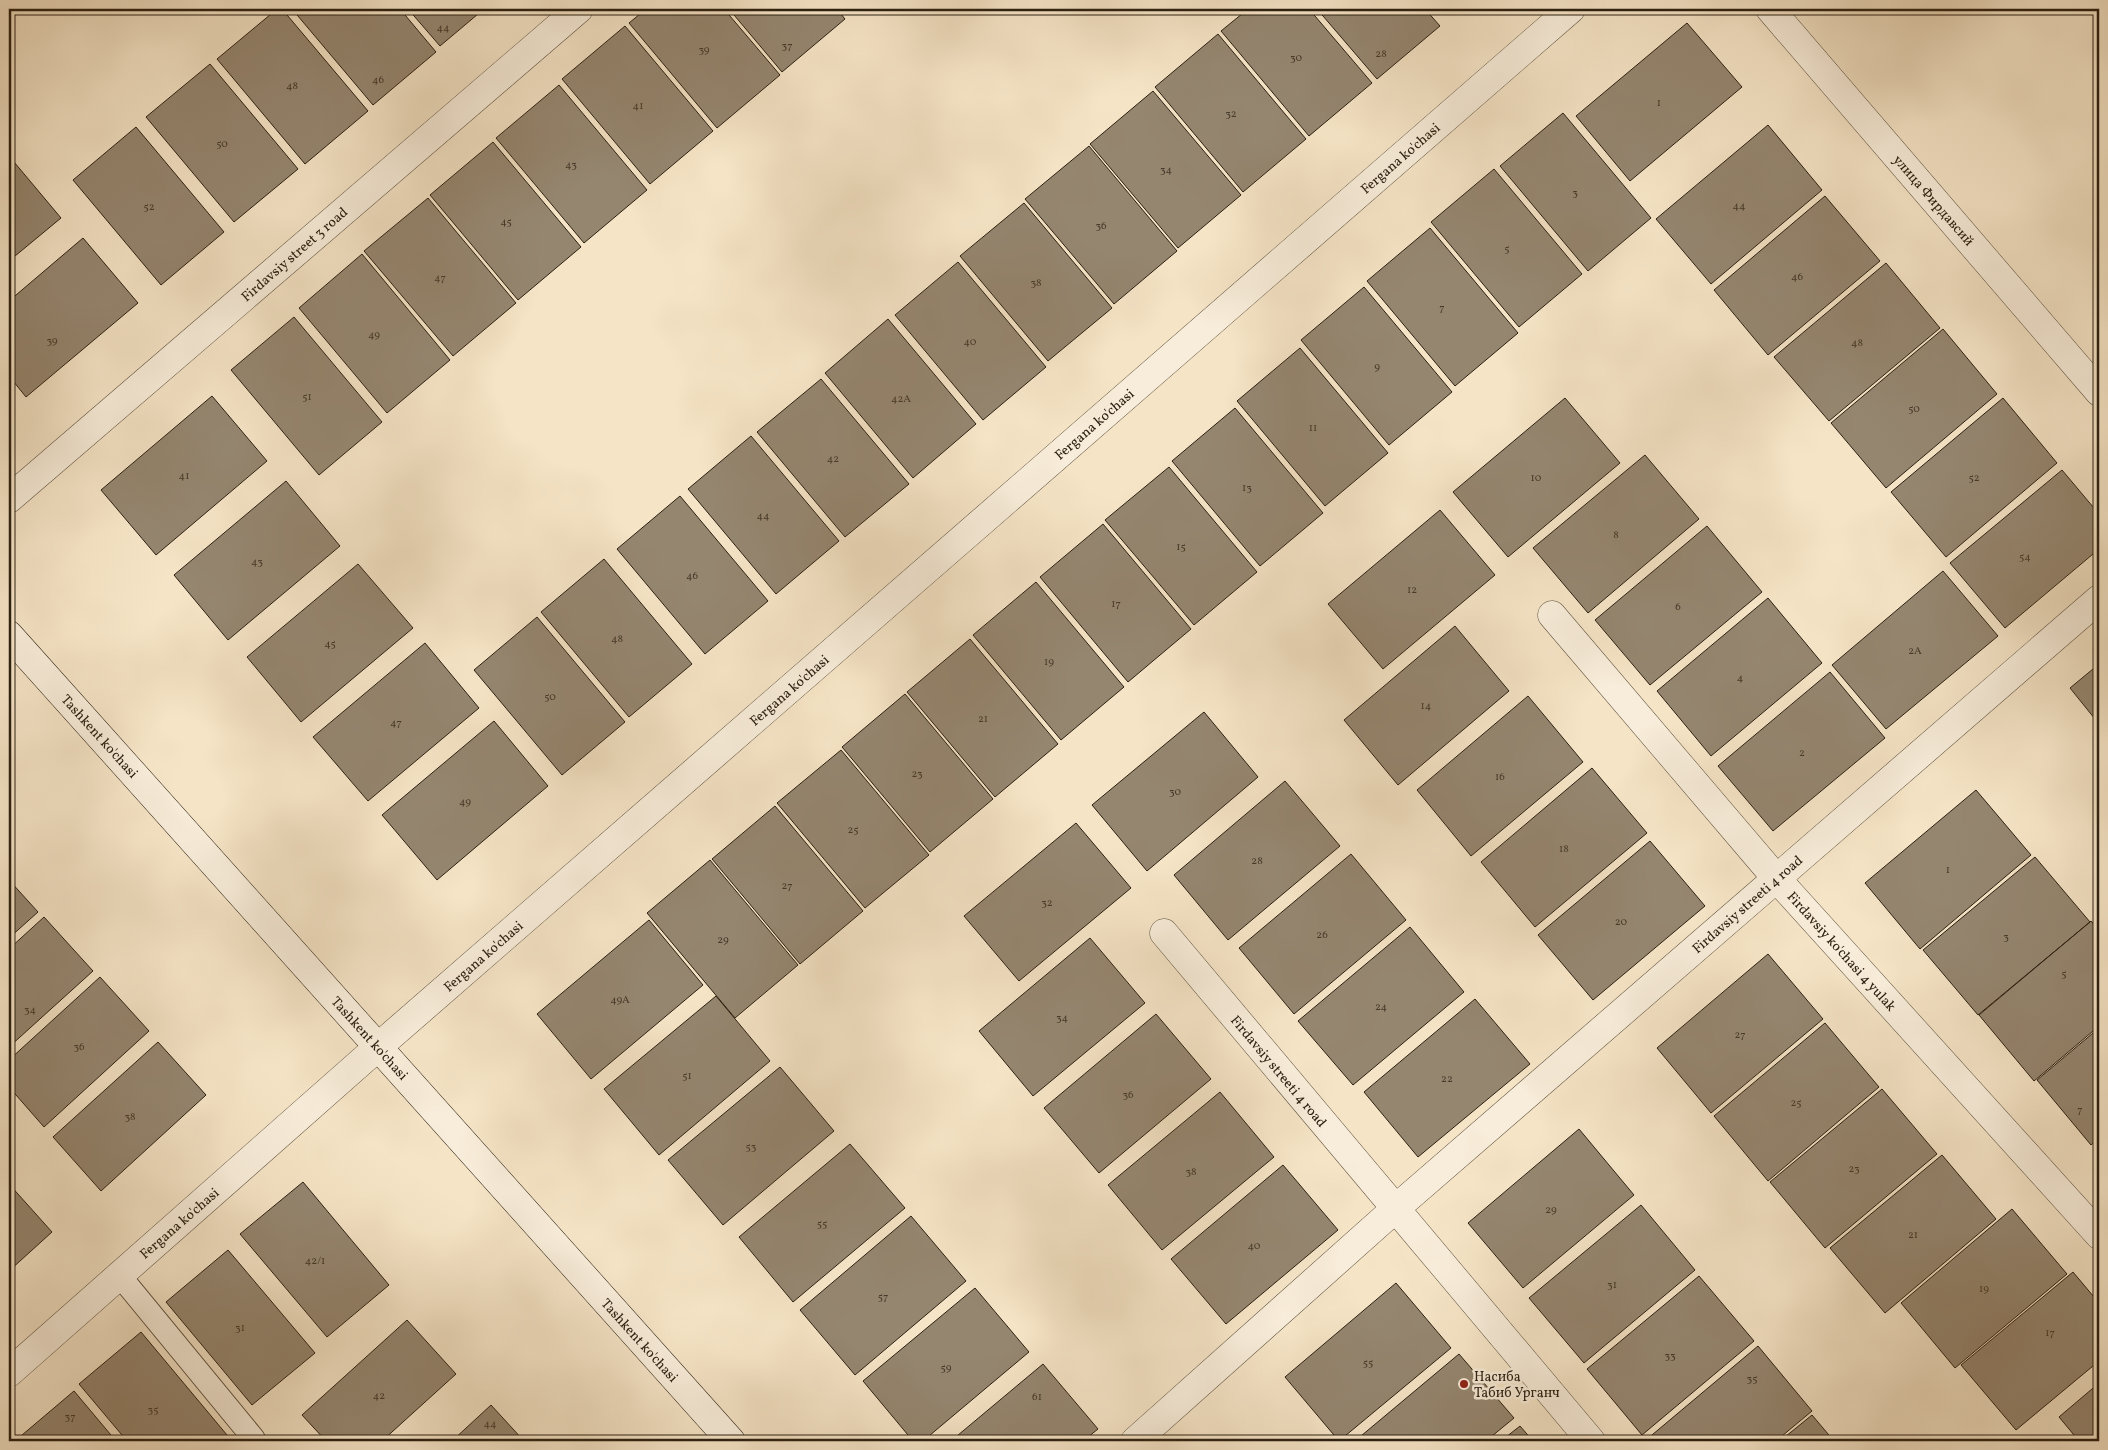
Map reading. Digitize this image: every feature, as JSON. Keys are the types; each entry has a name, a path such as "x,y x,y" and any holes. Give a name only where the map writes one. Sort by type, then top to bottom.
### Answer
{"street":[{"name":"Firdavsiy street 3 road","path":"9,499 579,9"},
{"name":"Fergana ko'chasi","path":"9,1373 378,1047 1571,9"},
{"name":"улица Фирдавсий","path":"1770,9 2099,392"},
{"name":"Firdavsiy streeti 4 road","path":"1135,1441 1395,1209 2099,599"},
{"name":"Firdavsiy ko'chasi 4 yulak","path":"1552,615 1776,878 2099,1235"},
{"name":"Tashkent ko'chasi","path":"9,634 731,1441"},
{"name":"Firdavsiy streeti 4 road","path":"1164,933 1591,1441"}],"lane":[{"path":"120,1276 254,1439"}],"building":[{"path":"277,9 282,9 368,111 305,164 217,59"},
{"path":"292,9 400,9 436,52 373,105"},
{"path":"408,9 484,9 440,46"},
{"path":"646,9 724,9 780,75 717,128 629,23"},
{"path":"729,9 837,9 845,19 782,72"},
{"path":"1248,9 1309,9 1372,83 1309,136 1221,31"},
{"path":"1317,9 1425,9 1440,26 1377,79"},
{"path":"1687,23 1742,87 1630,181 1576,116"},
{"path":"625,26 713,131 650,184 562,79"},
{"path":"1218,34 1306,139 1243,192 1155,87"},
{"path":"210,64 298,169 234,222 146,117"},
{"path":"559,85 647,190 584,243 496,138"},
{"path":"1153,91 1241,195 1178,248 1090,144"},
{"path":"1563,113 1651,218 1588,271 1500,166"},
{"path":"1768,125 1822,190 1711,284 1656,219"},
{"path":"136,127 224,232 161,285 73,180"},
{"path":"493,142 581,247 518,300 430,195"},
{"path":"1089,146 1177,251 1114,304 1025,199"},
{"path":"9,156 61,218 9,261"},
{"path":"1494,169 1582,274 1519,327 1431,222"},
{"path":"1825,196 1880,261 1768,355 1714,290"},
{"path":"428,198 516,303 453,356 364,251"},
{"path":"1024,203 1112,308 1048,361 960,256"},
{"path":"1430,228 1518,333 1455,386 1367,281"},
{"path":"83,238 138,303 26,397 9,376 9,301"},
{"path":"362,254 450,360 387,413 299,308"},
{"path":"958,262 1046,367 983,420 895,315"},
{"path":"1886,263 1940,328 1829,421 1774,357"},
{"path":"1364,287 1452,392 1389,445 1301,340"},
{"path":"294,317 382,422 319,475 231,370"},
{"path":"888,319 976,424 913,478 825,373"},
{"path":"1943,329 1997,394 1886,488 1831,423"},
{"path":"1300,348 1388,453 1325,506 1237,401"},
{"path":"821,379 909,484 845,537 757,432"},
{"path":"212,396 267,461 156,555 101,490"},
{"path":"1565,398 1620,463 1508,557 1453,492"},
{"path":"2003,398 2057,463 1946,557 1891,492"},
{"path":"1235,408 1323,513 1260,566 1172,461"},
{"path":"751,436 839,541 776,594 688,489"},
{"path":"1645,455 1699,519 1588,613 1533,548"},
{"path":"1169,467 1257,572 1194,625 1105,520"},
{"path":"2062,470 2099,514 2099,549 2005,628 1950,563"},
{"path":"286,481 340,546 228,640 174,575"},
{"path":"680,496 768,601 705,654 617,549"},
{"path":"1440,510 1495,575 1383,669 1328,604"},
{"path":"1103,524 1191,629 1128,682 1040,577"},
{"path":"1707,526 1762,592 1650,685 1595,620"},
{"path":"604,559 692,664 629,717 541,612"},
{"path":"358,564 413,628 301,722 247,657"},
{"path":"1943,571 1998,636 1886,729 1832,665"},
{"path":"1036,582 1124,687 1061,740 973,635"},
{"path":"1768,598 1822,663 1711,756 1657,691"},
{"path":"537,617 625,722 562,775 474,670"},
{"path":"1455,626 1509,691 1398,785 1344,720"},
{"path":"970,639 1058,744 995,797 907,692"},
{"path":"425,643 479,708 368,801 313,737"},
{"path":"2099,664 2099,724 2070,688"},
{"path":"1830,672 1885,738 1773,831 1718,766"},
{"path":"905,694 993,799 930,852 842,747"},
{"path":"1528,696 1583,762 1471,856 1417,790"},
{"path":"1204,712 1258,777 1147,871 1092,805"},
{"path":"494,721 548,786 437,880 382,815"},
{"path":"841,750 929,855 865,908 777,803"},
{"path":"1592,768 1647,833 1535,927 1481,862"},
{"path":"1285,781 1340,846 1228,940 1174,875"},
{"path":"1976,790 2031,855 1920,949 1865,883"},
{"path":"775,806 863,911 800,964 712,859"},
{"path":"1076,823 1131,888 1019,981 964,916"},
{"path":"1650,841 1705,906 1593,1000 1538,935"},
{"path":"1351,854 1406,920 1294,1014 1239,948"},
{"path":"2035,857 2090,922 1978,1015 1923,950"},
{"path":"710,860 798,965 735,1018 647,913"},
{"path":"9,880 38,912 9,938"},
{"path":"44,917 93,971 9,1047 9,949"},
{"path":"649,920 703,985 591,1079 537,1014"},
{"path":"2091,921 2099,931 2099,1026 2034,1081 1979,1015"},
{"path":"1410,927 1464,992 1353,1085 1298,1021"},
{"path":"1090,938 1145,1003 1033,1096 979,1031"},
{"path":"1768,954 1823,1019 1711,1113 1657,1048"},
{"path":"100,977 149,1031 44,1127 9,1087 9,1060"},
{"path":"716,996 770,1061 659,1155 604,1089"},
{"path":"1475,999 1530,1064 1418,1157 1364,1092"},
{"path":"1156,1014 1211,1079 1099,1173 1044,1108"},
{"path":"1825,1023 1879,1087 1768,1181 1714,1116"},
{"path":"2099,1028 2099,1138 2091,1145 2037,1080"},
{"path":"158,1042 206,1095 101,1191 53,1137"},
{"path":"780,1067 834,1131 723,1225 668,1160"},
{"path":"1882,1089 1937,1154 1825,1248 1770,1182"},
{"path":"1220,1092 1274,1157 1162,1250 1108,1185"},
{"path":"1579,1129 1634,1195 1523,1288 1468,1223"},
{"path":"850,1144 905,1208 793,1302 739,1237"},
{"path":"1942,1155 1996,1219 1885,1313 1830,1248"},
{"path":"1283,1165 1338,1230 1226,1324 1171,1259"},
{"path":"303,1182 389,1285 327,1337 240,1234"},
{"path":"9,1184 52,1232 9,1271"},
{"path":"1641,1205 1695,1270 1584,1363 1529,1298"},
{"path":"2012,1209 2067,1274 1955,1368 1901,1303"},
{"path":"911,1216 966,1281 855,1375 800,1310"},
{"path":"228,1250 315,1353 252,1405 166,1302"},
{"path":"2073,1272 2099,1303 2099,1361 2016,1430 1961,1365"},
{"path":"1699,1276 1754,1341 1642,1435 1587,1369"},
{"path":"1396,1283 1451,1348 1339,1441 1285,1377"},
{"path":"975,1288 1029,1352 923,1441 913,1441 863,1381"},
{"path":"407,1320 456,1374 382,1441 326,1441 302,1415"},
{"path":"141,1332 227,1435 220,1441 127,1441 79,1384"},
{"path":"1758,1346 1812,1411 1776,1441 1646,1440"},
{"path":"1459,1354 1514,1418 1486,1441 1355,1441"},
{"path":"1043,1364 1098,1429 1083,1441 951,1441"},
{"path":"2099,1383 2099,1441 2079,1441 2059,1417"},
{"path":"74,1391 116,1441 15,1441"},
{"path":"491,1405 524,1441 452,1441"},
{"path":"1812,1415 1834,1441 1780,1441"},
{"path":"1520,1426 1533,1441 1501,1441"}],"place":[{"name":"Насиба Табиб Урганч","path":"1464,1384"}]}
